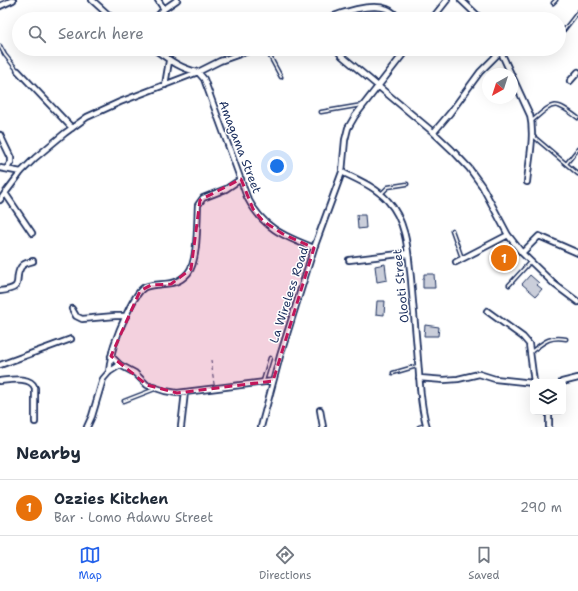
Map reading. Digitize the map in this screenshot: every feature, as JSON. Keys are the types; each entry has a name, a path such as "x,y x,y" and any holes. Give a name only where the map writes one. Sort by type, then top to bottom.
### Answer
{"street":[{"path":"0,6 13,0"},
{"path":"92,0 105,12"},
{"path":"158,0 164,9"},
{"path":"161,12 177,0"},
{"path":"438,12 447,0"},
{"path":"461,0 474,12"},
{"path":"349,12 368,7 387,9 392,12"},
{"path":"163,56 169,61 188,70 198,72"},
{"path":"0,200 21,172 43,151 87,117 103,109 198,72 234,56"},
{"path":"342,56 434,132 469,168 482,186 508,235 522,253 554,284 578,302"},
{"name":"La Wireless Road","path":"261,427 273,381 314,248 342,172 345,140 348,128 363,105 402,56"},
{"path":"434,132 480,72 495,56"},
{"path":"503,56 509,68"},
{"path":"165,85 168,75 169,61"},
{"path":"18,71 72,128"},
{"name":"Amagama Street","path":"198,72 204,79 253,208 263,221 283,234 314,248"},
{"path":"570,81 578,72"},
{"path":"518,88 532,122 527,182"},
{"path":"0,135 11,158 11,162 7,168"},
{"path":"0,168 7,168 21,172"},
{"name":"Olooti Street","path":"342,172 369,185 381,194 388,201 400,219 405,234 408,253 419,378 424,417 427,426"},
{"path":"109,372 114,346 126,316 132,302 143,288 151,285 171,284 188,273 193,263 196,246 198,202 241,179"},
{"path":"5,193 32,233"},
{"path":"456,262 508,235"},
{"path":"522,253 539,236 578,253"},
{"path":"349,260 408,253"},
{"path":"0,291 8,290 18,284 20,268 32,261"},
{"path":"72,309 76,316 82,319 126,316"},
{"path":"487,311 523,337 529,344 534,379"},
{"path":"0,365 71,339"},
{"path":"111,356 120,365 135,373 147,385 156,389 177,393 273,381"},
{"path":"87,427 92,416 103,379 109,372 120,365"},
{"path":"419,378 444,380 458,379 479,374 495,379 530,382"},
{"path":"566,381 578,378"},
{"path":"0,381 30,381 33,384 35,388 35,422"},
{"path":"181,427 184,392"},
{"path":"320,410 323,427"},
{"path":"549,415 549,427"}],"lane":[{"path":"553,3 556,0"},
{"path":"566,27 578,12"},
{"path":"0,46 18,71"},
{"path":"270,56 281,77"},
{"path":"321,112 363,105"},
{"path":"532,122 548,108 556,106 563,107 578,118"},
{"path":"532,136 578,174"},
{"path":"566,164 578,150"},
{"path":"381,194 388,187 407,184"},
{"path":"452,230 462,259"},
{"path":"508,285 531,261"},
{"path":"530,353 547,340 556,338 566,339"},
{"path":"263,382 270,358"},
{"path":"393,373 418,366"},
{"path":"124,401 156,389"},
{"path":"419,427 427,426"}],"path":[{"path":"211,360 214,388"}],"highlighted area":[{"path":"241,179 253,209 263,221 283,234 314,248 273,381 177,393 147,385 111,356 140,291 151,285 171,284 191,269 200,200"}],"building":[{"path":"357,215 365,215 366,228 358,229"},
{"path":"385,264 387,280 377,282 375,266"},
{"path":"424,274 434,274 435,288 423,288"},
{"path":"530,275 539,283 537,285 542,289 536,296 522,284"},
{"path":"377,301 385,301 384,315 376,314"},
{"path":"425,325 439,327 438,336 424,336"}],"place":[{"name":"Ozzies Kitchen","path":"504,258"}]}
